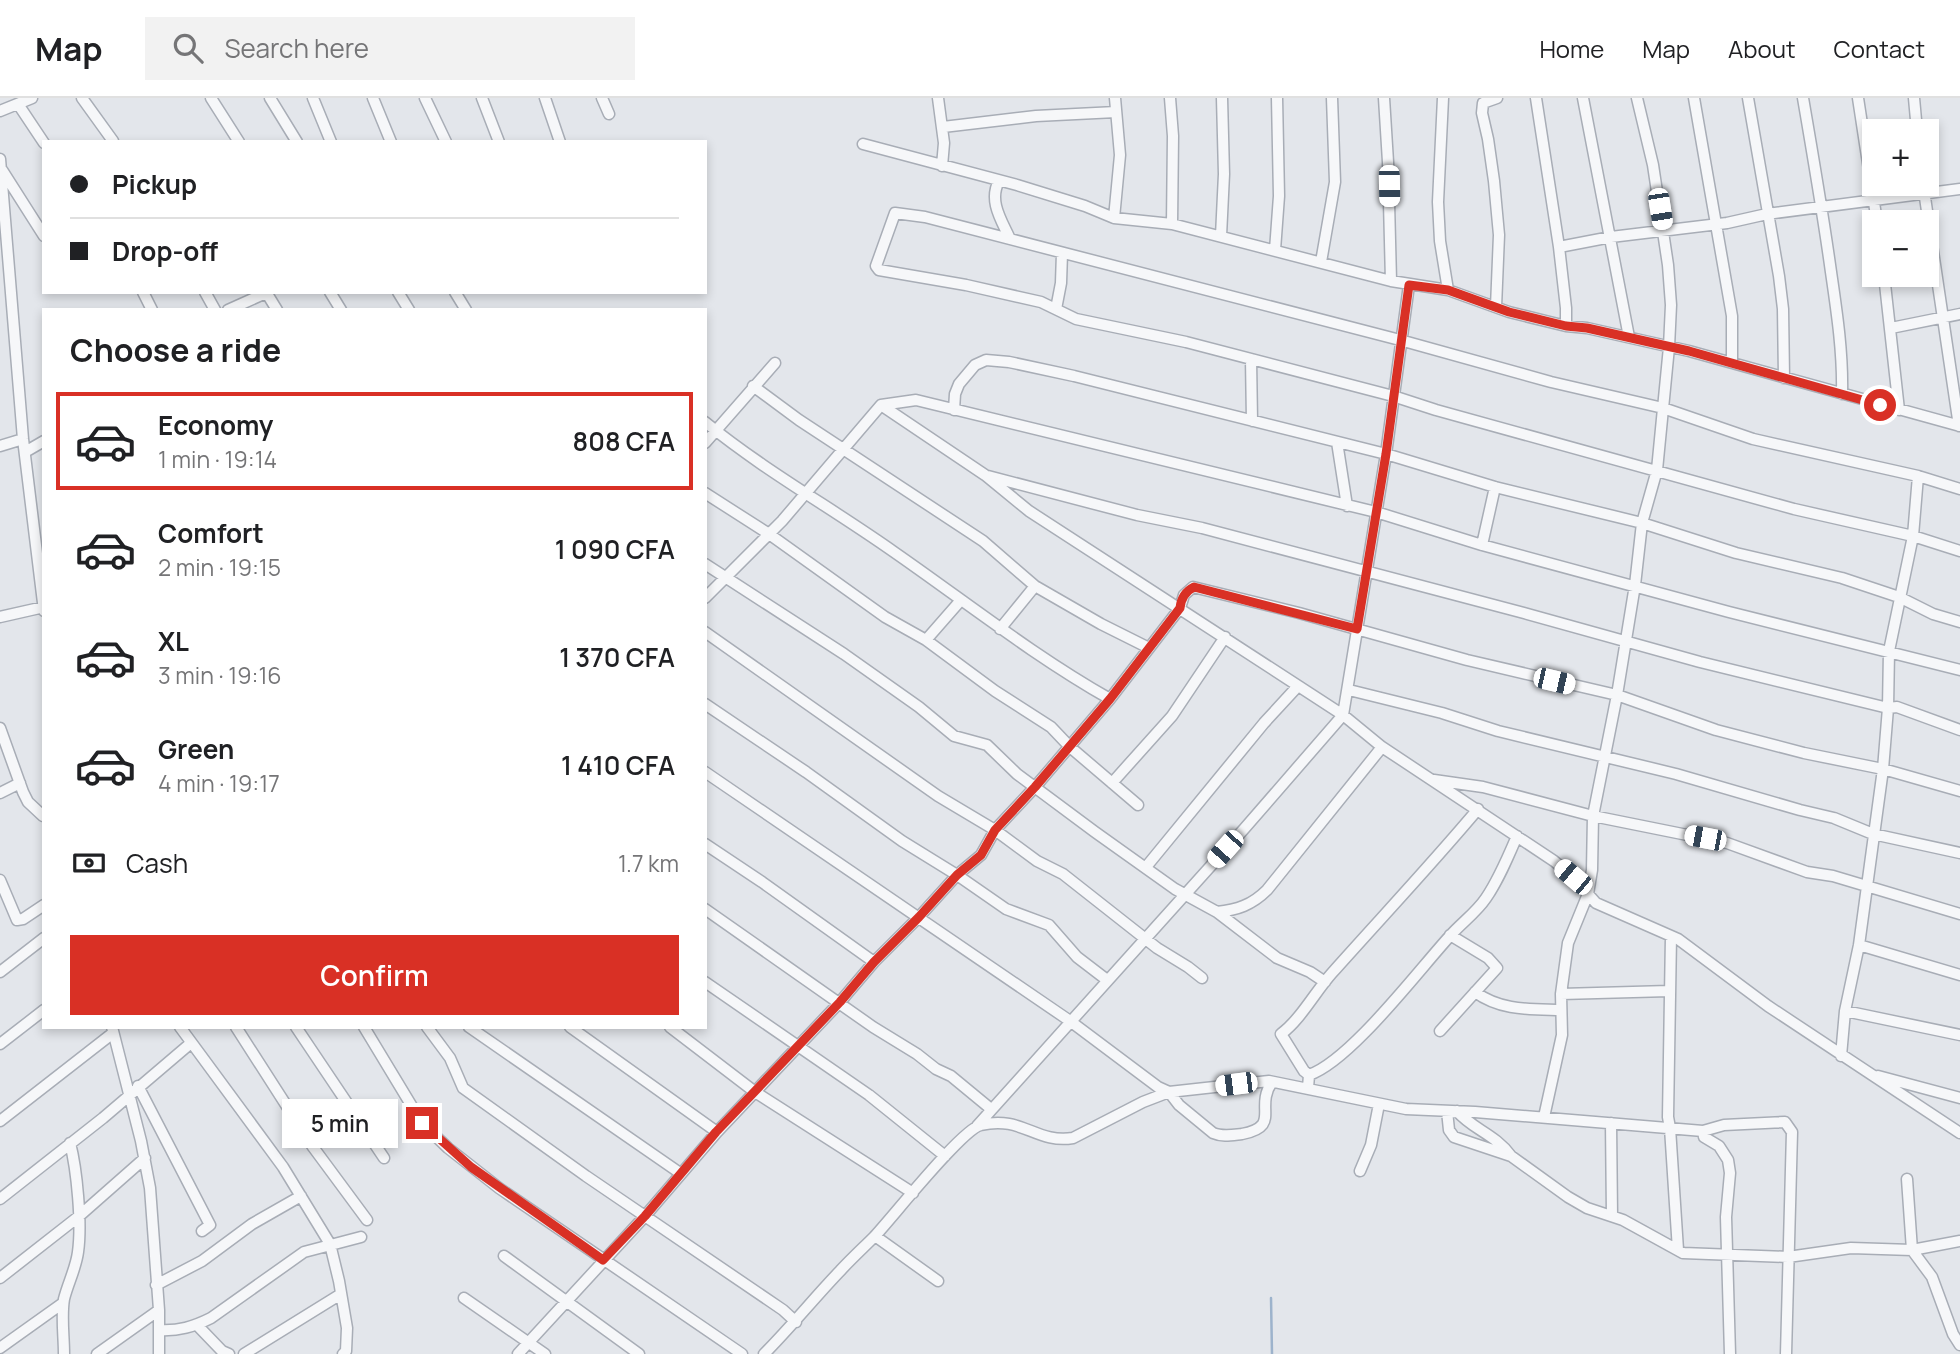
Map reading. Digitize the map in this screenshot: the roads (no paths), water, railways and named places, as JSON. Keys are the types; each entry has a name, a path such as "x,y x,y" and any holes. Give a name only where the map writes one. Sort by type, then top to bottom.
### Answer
{"street":[{"path":"0,111 32,98"},
{"path":"82,98 112,140"},
{"path":"211,98 238,140"},
{"path":"270,98 296,140"},
{"path":"313,98 330,140"},
{"path":"373,98 390,140"},
{"path":"425,98 445,140"},
{"path":"482,98 498,140"},
{"path":"545,98 559,140"},
{"path":"602,98 609,114"},
{"path":"938,98 943,127 942,166"},
{"path":"1114,218 1120,155 1115,98"},
{"path":"1170,98 1173,136 1172,224"},
{"path":"1221,236 1224,174 1222,98"},
{"path":"1275,250 1279,196 1277,98"},
{"path":"1321,262 1335,182 1332,98"},
{"path":"1384,98 1391,281"},
{"path":"1443,98 1438,202 1440,241 1448,290"},
{"path":"1496,307 1499,235 1492,160 1482,113 1483,103 1497,98"},
{"path":"1536,98 1559,247 1566,326"},
{"path":"1583,98 1629,337"},
{"path":"1544,1117 1560,1046 1561,994 1568,943 1588,894 1592,870 1593,816 1617,695 1642,523 1657,470 1669,347 1671,305 1663,232 1653,165 1637,98"},
{"path":"1694,98 1732,316 1732,363"},
{"path":"1748,98 1783,309 1784,378"},
{"path":"1803,98 1840,334 1842,394"},
{"path":"1858,98 1875,210"},
{"path":"1913,98 1916,119"},
{"path":"18,104 42,140"},
{"path":"943,127 1036,116 1116,112"},
{"path":"863,144 1085,206 1114,218 1172,224 1391,281 1448,290 1496,307 1566,326 1587,328 1669,347 1960,426 1924,196"},
{"path":"1,164 42,233"},
{"path":"1,164 5,295 42,592"},
{"path":"999,181 995,204 1010,239"},
{"path":"1939,189 1960,190"},
{"path":"1559,247 1894,196"},
{"path":"1960,489 1918,476 1754,439 1663,408 1551,382 1401,340 897,212 893,215 876,266 879,270 991,290 1049,304 1076,319 1105,327 1186,342 1393,396 1794,509 1913,536 1960,551"},
{"path":"1056,309 1061,283 1062,253"},
{"path":"764,1354 875,1236 945,1156 977,1126 1343,715 1386,454 1409,285"},
{"path":"1886,287 1899,410"},
{"path":"232,308 263,294"},
{"path":"1891,328 1960,314"},
{"path":"1251,359 1252,421"},
{"path":"954,410 955,394 967,373 986,360 1074,376 1386,454 1495,487 1642,523 1736,553 1842,578 1899,597 1933,614 1960,622"},
{"path":"707,441 775,363"},
{"path":"753,386 982,541 1035,586 1149,648"},
{"path":"707,596 769,534 881,405 916,400 1376,512 1482,545 1802,631 1960,670"},
{"path":"881,405 985,475 1029,511 1343,715 1382,747 1554,861 1602,907 1671,936 1841,1056 1960,1133"},
{"path":"707,424 894,551 1061,671 1110,699"},
{"path":"0,446 23,439"},
{"path":"25,452 42,442"},
{"path":"1337,442 1347,506"},
{"path":"985,475 1137,515 1202,528 1713,666 1888,708 1897,707 1960,730"},
{"path":"1841,1056 1845,1011 1859,945 1883,769 1889,651 1913,536 1918,476"},
{"path":"1482,545 1495,487"},
{"path":"707,494 1051,727 1070,747 1138,805"},
{"path":"707,565 844,654 919,707 954,736 987,745 1017,774 1184,894 1217,912 1277,958 1310,972 1325,982"},
{"path":"1000,629 1035,586"},
{"path":"518,1354 645,1216 716,1132 957,875 981,855 995,830 1110,699 1180,608 1184,595 1194,587 1467,660 1617,695 1716,730 1804,753 1883,769 1960,791"},
{"path":"926,640 961,600"},
{"path":"0,617 42,608"},
{"path":"707,633 938,796 995,830 1037,861 1063,874 1157,948 1202,978"},
{"path":"1112,783 1172,716 1225,637"},
{"path":"1146,867 1264,723 1298,686"},
{"path":"1349,690 1442,713 1499,731 1604,755 1834,818 1873,834 1960,853"},
{"path":"707,705 902,841 1006,909 1049,925 1077,957 1107,980"},
{"path":"0,727 29,802 42,815"},
{"path":"1217,912 1240,908 1258,899 1267,890 1382,747"},
{"path":"707,773 1070,1021 1158,1087 1169,1092 1179,1105 1213,1133 1224,1136 1258,1130 1263,1126 1265,1095 1272,1082"},
{"path":"1431,779 1483,786 1593,816 1716,840 1798,869 1960,914"},
{"path":"0,793 20,783"},
{"path":"1309,1075 1281,1034 1478,809"},
{"path":"1309,1075 1324,1069 1351,1044 1427,964 1450,935 1480,906 1489,895 1517,836"},
{"path":"707,845 874,962"},
{"path":"0,880 18,920 42,906"},
{"path":"707,910 936,1069 951,1076 991,1109"},
{"path":"1440,1031 1497,968 1489,958 1450,935"},
{"path":"1671,936 1668,1117 1678,1250"},
{"path":"0,972 42,940"},
{"path":"1859,945 1960,975"},
{"path":"707,983 869,1095 945,1156"},
{"path":"1475,992 1509,1008 1561,1010"},
{"path":"1561,994 1669,992"},
{"path":"1845,1011 1960,1035"},
{"path":"0,1044 42,1012"},
{"path":"181,1029 283,1167 330,1244 346,1328 346,1351 343,1354"},
{"path":"237,1029 313,1147 368,1220"},
{"path":"297,1029 384,1158"},
{"path":"365,1029 429,1131 471,1167 742,1354"},
{"path":"428,1029 450,1058 463,1088 783,1310 796,1322"},
{"path":"472,1029 680,1173"},
{"path":"573,1029 716,1132"},
{"path":"673,1029 755,1092 913,1192"},
{"path":"0,1121 113,1030 145,1158 153,1212 159,1354"},
{"path":"0,1199 191,1043"},
{"path":"1869,1074 1960,1098"},
{"path":"1308,1088 1309,1075"},
{"path":"977,1126 1010,1123 1052,1139 1073,1138 1143,1102 1169,1092 1272,1082 1379,1104 1703,1131 1724,1125 1787,1123 1792,1132 1786,1354"},
{"path":"138,1086 210,1226 202,1231"},
{"path":"1360,1171 1371,1144 1379,1104"},
{"path":"1452,1111 1449,1130 1454,1137 1511,1156"},
{"path":"1452,1111 1489,1134 1511,1156 1568,1197 1690,1254 1788,1256 1851,1248 1912,1250 1960,1241"},
{"path":"1611,1123 1612,1216"},
{"path":"1703,1131 1704,1137 1719,1146 1728,1160 1730,1173 1726,1217 1730,1354"},
{"path":"64,1354 63,1303 78,1255 77,1186 70,1143"},
{"path":"0,1278 78,1217 145,1158"},
{"path":"1907,1179 1912,1250 1932,1277 1953,1334 1960,1345"},
{"path":"156,1285 202,1261 252,1224 301,1196"},
{"path":"875,1236 939,1281"},
{"path":"159,1330 179,1331 197,1325 211,1318 304,1252 361,1237"},
{"path":"504,1256 639,1354"},
{"path":"244,1354 341,1294"},
{"path":"464,1298 545,1354"},
{"path":"0,1348 63,1303"},
{"path":"97,1354 159,1310"},
{"path":"197,1325 222,1351 229,1354"}],"waterway":[{"path":"1271,1298 1272,1354"}]}
